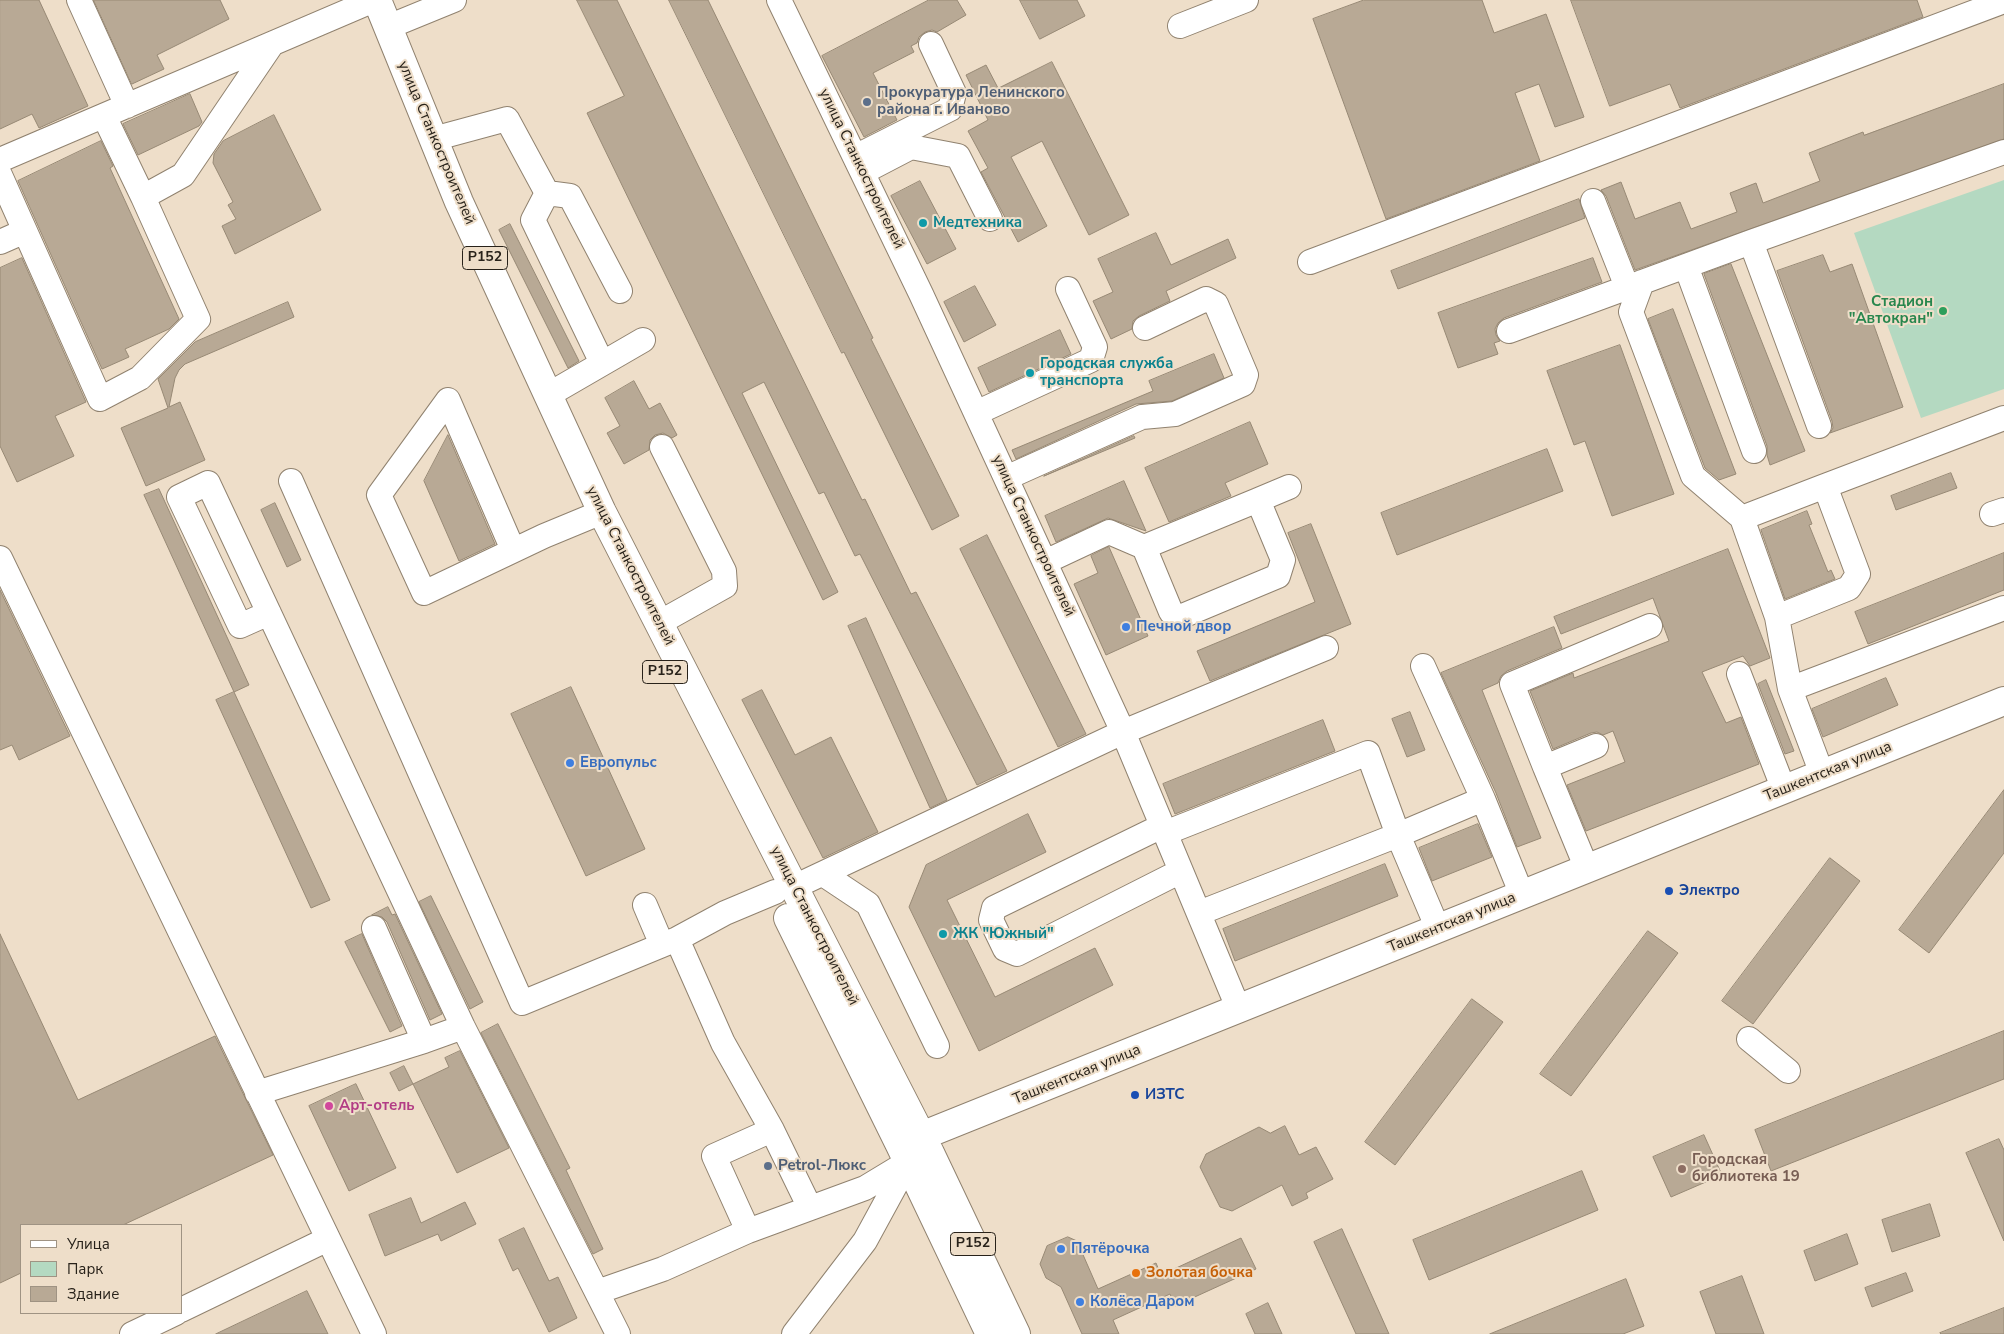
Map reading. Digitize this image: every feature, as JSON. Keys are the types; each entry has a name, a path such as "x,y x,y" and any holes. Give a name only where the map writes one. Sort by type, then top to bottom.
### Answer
{"main road":[{"name":"улица Станкостроителей","path":"370,1 388,27 459,202 548,395 594,515 659,623 785,889"},
{"name":"улица Станкостроителей","path":"370,1 447,208 594,515 915,1149 1016,1334"},
{"name":"Ташкентская улица","path":"1283,1001 1438,930 1522,895 1590,877 1784,790 2004,701"},
{"name":"Ташкентская улица","path":"915,1149 1590,877 2004,719"},
{"name":"улица Станкостроителей","path":"915,1149 990,1334"}],"street":[{"path":"79,0 127,106"},
{"path":"388,27 454,0"},
{"name":"улица Станкостроителей","path":"780,0 976,413 1123,732 1242,1018"},
{"path":"1180,26 1246,0"},
{"path":"0,160 315,27 370,1"},
{"path":"1310,262 2004,1"},
{"path":"142,197 183,174 272,44"},
{"path":"859,164 950,109 954,93 931,44"},
{"path":"0,175 100,399 140,378 198,319 104,116"},
{"path":"433,138 507,119 547,193"},
{"path":"859,164 912,147 958,156 990,219"},
{"path":"1509,331 2004,152"},
{"path":"547,193 570,196 620,291"},
{"path":"547,193 533,220 602,364"},
{"path":"1593,202 1634,285 1631,312 1693,476 1742,518 1777,616 1790,689 1822,774"},
{"path":"0,242 25,231"},
{"path":"1751,242 1819,426"},
{"path":"1686,266 1754,450"},
{"path":"976,413 1091,360 1095,347 1068,289"},
{"path":"1006,478 1142,418 1175,414 1243,384 1246,375 1216,304 1206,299 1145,328"},
{"path":"548,395 643,340"},
{"path":"514,550 448,400 379,495 424,593 514,550 594,515"},
{"path":"1742,518 2004,418"},
{"path":"659,623 725,586 724,571 662,447"},
{"path":"291,481 522,1004 670,942 725,913 823,874 1123,732 1326,648"},
{"path":"269,613 240,626 179,496 208,483 269,613 463,1027 618,1334"},
{"path":"1777,616 1849,588 1858,574 1825,486"},
{"path":"1144,547 1289,487"},
{"path":"1045,562 1109,532 1144,547 1171,612 1180,617 1278,576 1283,560 1258,500"},
{"path":"0,558 374,1334"},
{"path":"1790,689 2004,608"},
{"path":"1590,877 1512,684 1650,626"},
{"path":"1423,666 1522,895"},
{"path":"1739,674 1784,790"},
{"path":"1545,767 1596,746"},
{"path":"1181,870 1017,954 1005,949 991,920 994,908 1164,829 1368,753 1398,835 1438,930"},
{"path":"1199,913 1398,835 1482,799"},
{"path":"823,874 868,904 937,1046"},
{"path":"645,905 670,942 723,1043 772,1130 810,1208"},
{"path":"374,928 424,1041"},
{"path":"257,1093 463,1027"},
{"path":"1748,1040 1788,1071"},
{"path":"748,1231 714,1156 772,1130"},
{"path":"597,1292 663,1269 748,1231 865,1188 915,1149"},
{"path":"794,1334 865,1241 915,1149"},
{"path":"182,1310 328,1239"},
{"path":"132,1334 174,1314"}],"green space":[{"name":"Стадион \"Автокран\"","path":"2004,180 2004,389 1921,418 1854,233"}],"building":[{"path":"0,0 39,0 88,106 39,128 32,114 0,129"},
{"path":"94,0 220,0 229,19 157,55 164,69 132,84"},
{"path":"577,0 617,0 862,500 865,499 911,594 916,592 1007,771 977,785 860,554 855,556 824,492 819,494 764,382 742,393 838,592 823,600 587,113 624,96"},
{"path":"669,0 708,0 873,338 871,339 959,516 932,530 844,352 842,353"},
{"name":"Прокуратура Ленинского района г. Иваново","path":"929,0 957,0 966,15 937,32 932,30 925,32 919,37 917,43 911,46 914,52 873,73 897,120 864,137 822,56"},
{"path":"1020,0 1077,0 1085,16 1040,39"},
{"path":"1364,0 1482,0 1494,33 1546,14 1584,117 1555,127 1539,84 1515,93 1540,161 1386,219 1313,19"},
{"path":"1571,0 1917,0 1923,17 1680,108 1670,84 1610,106"},
{"path":"1052,62 1129,215 1089,235 1042,141 1011,157 1047,226 1018,242 981,172 988,168 968,131 988,120 966,75 986,65 998,88"},
{"path":"2004,84 2004,139 1635,270 1606,196 1601,190 1621,182 1635,219 1680,202 1691,229 1737,212 1730,193 1756,183 1763,203 1820,181 1809,153 1863,132 1864,135"},
{"path":"190,94 202,122 199,126 138,155 123,124"},
{"path":"274,115 321,210 235,254 222,226 236,219 228,205 233,202 213,163 214,154 223,141"},
{"path":"101,141 113,166 110,168 179,319 169,329 125,349 129,357 102,369 18,181"},
{"name":"Медтехника","path":"920,181 956,249 927,264 891,196"},
{"path":"1579,199 1585,218 1398,289 1391,271"},
{"path":"510,224 579,361 568,368 499,230"},
{"path":"1156,233 1171,265 1228,239 1236,258 1166,291 1170,301 1139,316 1133,321 1132,329 1111,339 1093,301 1113,292 1098,259"},
{"path":"1823,255 1830,272 1852,264 1903,407 1830,433 1833,428 1832,421 1777,271"},
{"path":"22,258 86,402 55,416 74,456 17,482 0,446 0,268"},
{"path":"1593,258 1602,282 1504,318 1495,329 1500,341 1494,343 1498,354 1458,368 1438,313"},
{"path":"1731,264 1805,451 1770,465 1767,446 1704,274"},
{"path":"975,286 996,325 964,342 944,302"},
{"path":"288,302 294,317 185,364 179,370 175,378 169,407 180,402 205,460 146,486 121,428 168,408 158,379 195,342"},
{"path":"1673,309 1736,474 1719,480 1705,468 1648,319"},
{"path":"1060,330 1071,354 989,392 978,368"},
{"path":"1620,345 1674,494 1612,516 1585,441 1574,445 1547,371"},
{"path":"1214,354 1224,378 1172,401 1136,404 1016,459 1012,450 1153,391 1149,381"},
{"path":"634,381 649,409 660,403 677,435 672,438 663,433 655,435 650,440 649,450 624,464 607,433 620,426 605,398"},
{"path":"1250,422 1268,464 1225,483 1231,496 1169,522 1145,468"},
{"path":"448,435 495,544 459,561 424,481"},
{"path":"1134,436 1135,438 1044,476"},
{"path":"1547,449 1563,491 1397,555 1381,513"},
{"path":"1951,473 1957,488 1896,510 1891,496"},
{"path":"1124,481 1146,531 1108,518 1056,542 1045,516"},
{"path":"159,489 249,685 234,692 144,495"},
{"path":"275,503 301,560 287,567 261,510"},
{"path":"1807,511 1812,524 1809,525 1828,572 1831,570 1835,579 1785,599 1761,530"},
{"path":"1311,524 1351,624 1210,681 1197,651 1315,602 1288,533"},
{"path":"987,535 1086,734 1058,747 960,549"},
{"path":"1109,547 1148,636 1106,655 1074,584 1098,573 1091,556"},
{"path":"1728,549 1770,658 1750,666 1743,656 1702,672 1726,723 1741,717 1759,764 1586,831 1567,785 1625,762 1613,731 1603,735 1597,732 1591,733 1553,749 1530,691 1573,673 1574,678 1669,641 1653,598 1561,634 1554,617"},
{"path":"2004,553 2004,590 1868,644 1855,612"},
{"path":"0,590 70,736 19,760 12,745 0,750"},
{"path":"866,618 947,800 930,808 848,626"},
{"path":"1554,627 1562,648 1507,671 1501,676 1498,683 1482,690 1541,838 1517,847 1496,793 1441,673"},
{"path":"1886,678 1898,705 1823,737 1812,709"},
{"path":"1766,680 1794,751 1785,754 1758,684"},
{"name":"Европульс","path":"571,687 645,849 586,876 511,714"},
{"path":"762,690 795,755 831,737 878,832 823,858 742,700"},
{"path":"234,692 330,900 311,908 216,700"},
{"path":"1410,712 1425,750 1407,757 1392,719"},
{"path":"1323,720 1335,751 1175,814 1163,784"},
{"path":"2004,790 2004,853 1929,953 1899,930"},
{"name":"ЖК \"Южный\"","path":"1028,814 1046,852 947,900 995,997 1095,948 1113,985 979,1051 909,907 926,865"},
{"path":"1478,824 1492,857 1432,881 1419,848"},
{"path":"1830,858 1860,881 1753,1024 1722,1001"},
{"path":"1385,864 1398,896 1235,961 1223,929"},
{"path":"431,896 483,1002 470,1009 419,902"},
{"path":"388,907 392,915 395,914 442,1014 430,1020 387,922 382,917 372,915"},
{"path":"1648,931 1678,953 1571,1096 1540,1074"},
{"path":"0,934 78,1100 215,1036 273,1155 125,1224 20,1224 20,1273 0,1283"},
{"path":"362,934 402,1026 390,1032 345,942"},
{"path":"1472,999 1503,1022 1395,1165 1365,1142"},
{"path":"498,1024 570,1168 566,1170 603,1249 593,1254 481,1033"},
{"path":"2004,1031 2004,1079 1771,1171 1755,1130"},
{"path":"460,1051 509,1148 457,1173 413,1084 449,1067 445,1058"},
{"path":"404,1066 413,1084 399,1091 390,1073"},
{"path":"356,1084 396,1168 349,1191 309,1106"},
{"path":"1285,1126 1299,1155 1316,1147 1333,1179 1306,1193 1308,1198 1292,1206 1282,1185 1232,1211 1220,1207 1200,1167 1206,1154 1259,1127 1270,1133"},
{"path":"1704,1135 1722,1175 1671,1197 1653,1157"},
{"path":"1999,1139 2004,1150 2004,1241 1966,1153"},
{"path":"1582,1171 1598,1210 1429,1280 1413,1240"},
{"path":"411,1198 421,1223 465,1202 476,1224 441,1241 438,1234 385,1256 369,1215"},
{"path":"1930,1204 1940,1236 1892,1252 1882,1220"},
{"path":"524,1228 549,1281 558,1277 577,1318 549,1332 518,1268 513,1271 499,1240"},
{"path":"1342,1229 1389,1334 1356,1334 1314,1242"},
{"path":"1847,1234 1858,1264 1815,1281 1804,1251"},
{"path":"1068,1237 1077,1241 1098,1289 1156,1263 1161,1275 1241,1238 1256,1269 1175,1306 1170,1294 1113,1320 1119,1334 1082,1334 1061,1287 1046,1278 1040,1264 1047,1246"},
{"path":"1906,1273 1913,1291 1872,1307 1865,1288"},
{"path":"1742,1276 1764,1334 1716,1334 1700,1292"},
{"path":"1626,1279 1644,1326 1623,1334 1490,1334"},
{"path":"307,1291 328,1334 216,1334"},
{"path":"1268,1303 1282,1334 1255,1334 1246,1314"},
{"path":"2004,1308 2004,1334 1940,1333"}],"place":[{"name":"Прокуратура Ленинского района г. Иваново","path":"867,102"},
{"name":"Медтехника","path":"923,223"},
{"name":"Стадион \"Автокран\"","path":"1943,311"},
{"name":"Городская служба транспорта","path":"1030,373"},
{"name":"Печной двор","path":"1126,627"},
{"name":"Европульс","path":"570,763"},
{"name":"Электро","path":"1669,891"},
{"name":"ЖК \"Южный\"","path":"943,934"},
{"name":"ИЗТС","path":"1135,1095"},
{"name":"Арт-отель","path":"329,1106"},
{"name":"Petrol-Люкс","path":"768,1166"},
{"name":"Городская библиотека 19","path":"1682,1169"},
{"name":"Пятёрочка","path":"1061,1249"},
{"name":"Золотая бочка","path":"1136,1273"},
{"name":"Колёса Даром","path":"1080,1302"}]}
